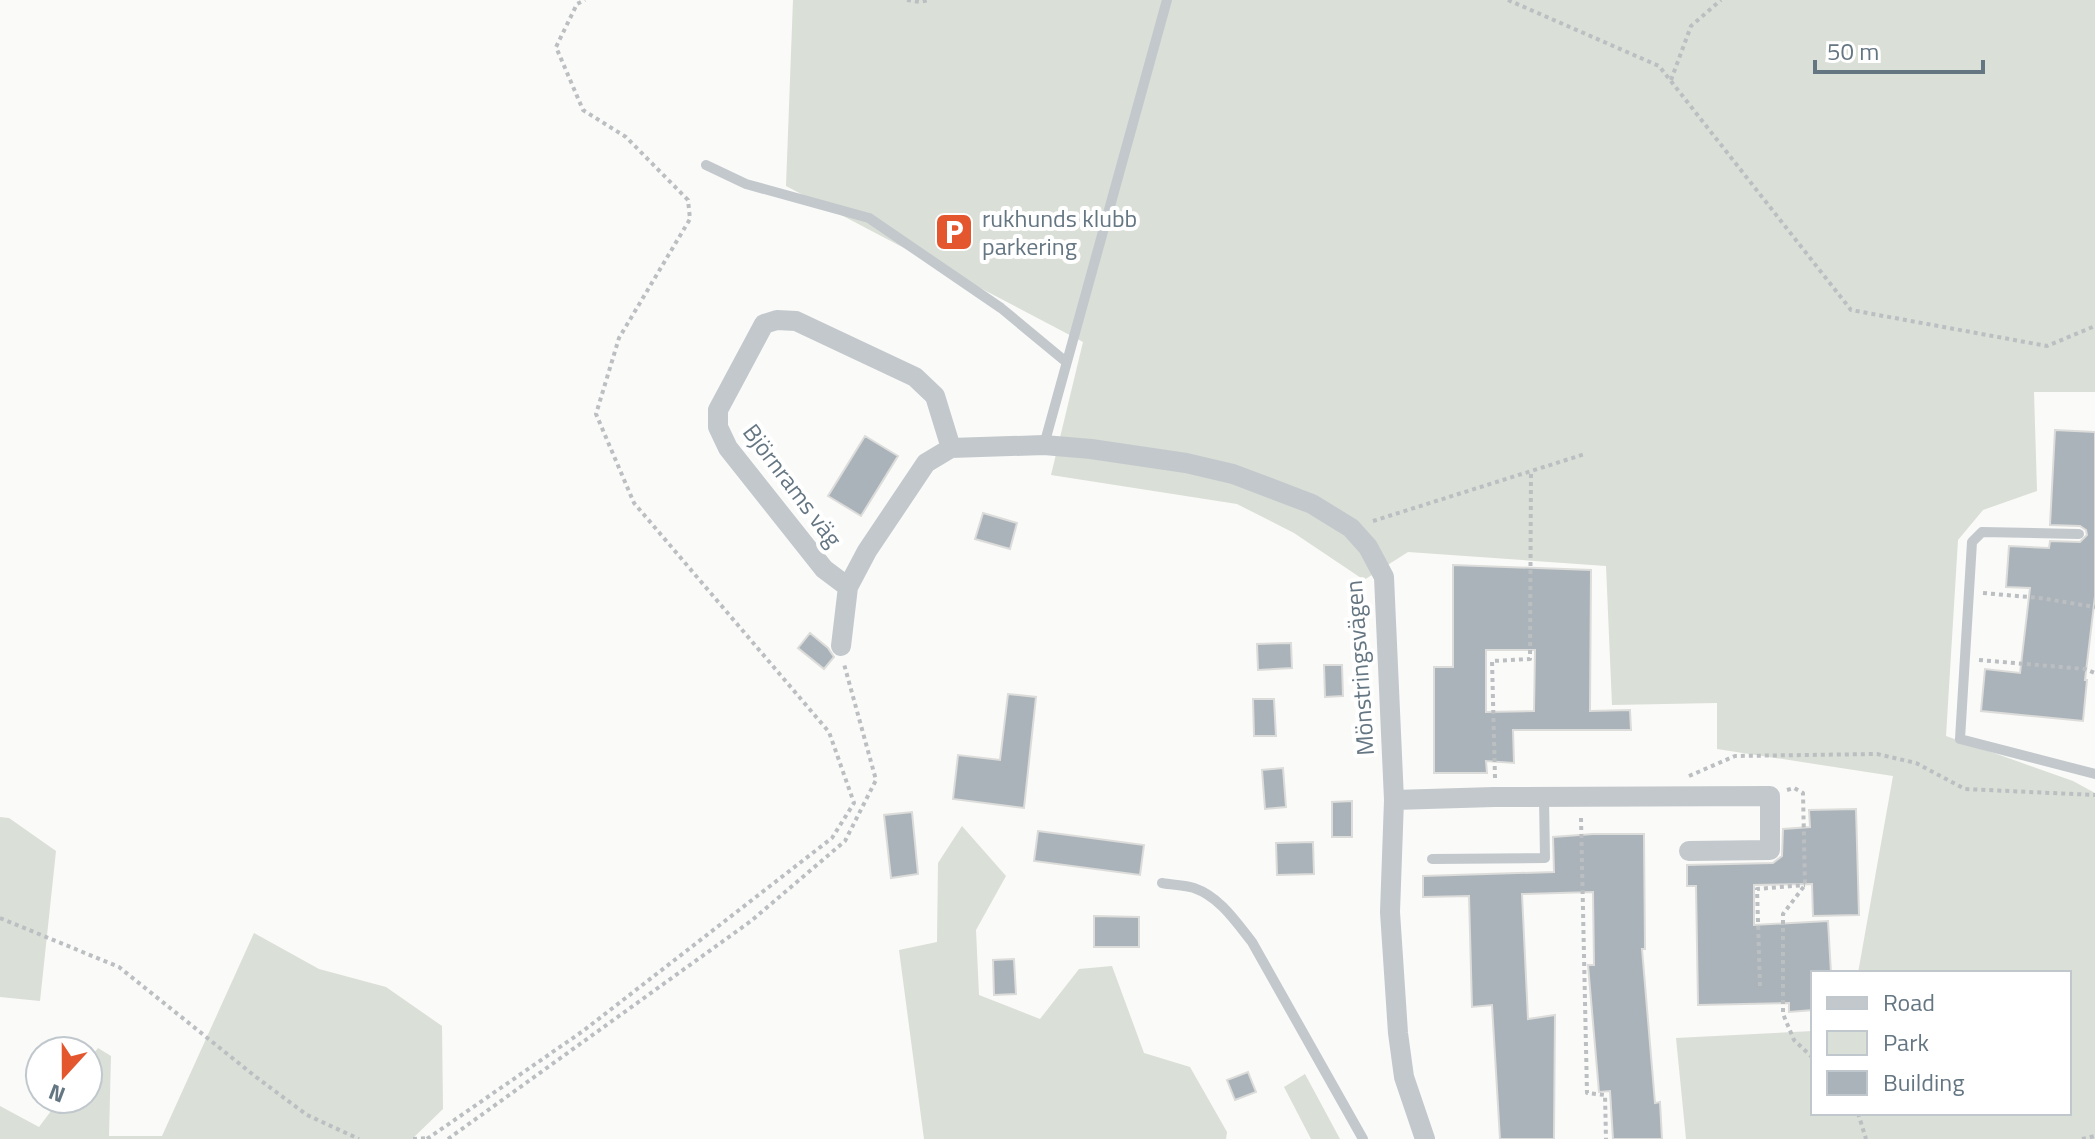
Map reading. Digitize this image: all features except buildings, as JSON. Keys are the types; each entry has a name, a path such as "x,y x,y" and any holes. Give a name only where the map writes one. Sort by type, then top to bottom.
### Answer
{"street":[{"name":"Björnrams väg","path":"848,587 824,569 728,448 718,427 718,410 764,324 777,320 796,321 915,377 935,396 951,448"},
{"name":"Mönstringsvägen","path":"951,448 1044,445 1170,460 1233,474 1312,504 1351,528 1368,547 1384,577 1394,800 1390,912 1398,1033 1404,1077 1425,1139"},
{"path":"841,646 848,587 867,551 926,463 951,448"},
{"path":"1394,800 1770,796 1770,850 1689,851"}],"lane":[{"path":"1044,445 1167,0"},
{"path":"706,165 746,184 869,218 1001,308 1065,361"},
{"path":"2079,534 1982,532 1972,542 1960,739 2095,774"},
{"path":"1432,859 1545,858 1544,798"},
{"path":"1162,883 1195,888 1217,901 1252,942 1363,1139"}],"path":[{"path":"413,1139 428,1139 583,1031 832,838 854,803 829,732 634,503 596,414 619,338 690,219 688,200 626,137 583,110 556,47 577,4 585,0"},
{"path":"907,0 929,0"},
{"path":"1508,0 1659,66 1851,310 2047,346 2095,326"},
{"path":"1671,80 1691,26 1721,0"},
{"path":"1351,528 1585,454"},
{"path":"1495,780 1492,661 1530,659 1531,471"},
{"path":"1969,592 2040,598 2095,607"},
{"path":"448,1139 751,921 845,841 876,780 846,676 841,646"},
{"path":"1965,658 2085,669 2095,673"},
{"path":"1662,797 1694,773 1735,756 1877,754 1916,763 1965,789 2095,795"},
{"path":"1770,796 1777,791 1794,788 1803,793 1805,885 1783,914 1783,1014 1794,1040 1811,1056"},
{"path":"1580,797 1587,1093 1605,1095 1606,1139"},
{"path":"1760,986 1757,889 1805,885"},
{"path":"0,918 119,967 307,1115 359,1139"},
{"path":"1859,1115 1866,1139"},
{"path":"2082,1139 2095,1136"}],"green space":[{"path":"793,0 2095,0 2095,392 2034,392 2037,491 1983,510 1958,540 1946,736 2073,781 2095,793 2095,1139 1686,1139 1676,1038 1811,1031 1811,1115 2071,1115 2071,971 1858,971 1893,776 1717,749 1717,703 1612,705 1606,566 1408,552 1364,580 1294,533 1237,504 1051,475 1083,342 786,186"},
{"path":"0,817 9,818 56,851 40,1001 0,997"},
{"path":"962,826 1006,876 976,930 979,995 1040,1019 1079,969 1112,966 1144,1053 1190,1067 1227,1132 1226,1139 924,1139 899,950 937,942 938,863"},
{"path":"254,933 319,969 386,987 442,1026 443,1109 412,1139 0,1139 0,1106 39,1127 48,1115 104,1115 104,1052 111,1056 109,1136 162,1136"},
{"path":"1305,1074 1340,1139 1311,1139 1284,1087"}],"place":[{"name":"rukhunds klubb parkering","path":"954,232"}]}
